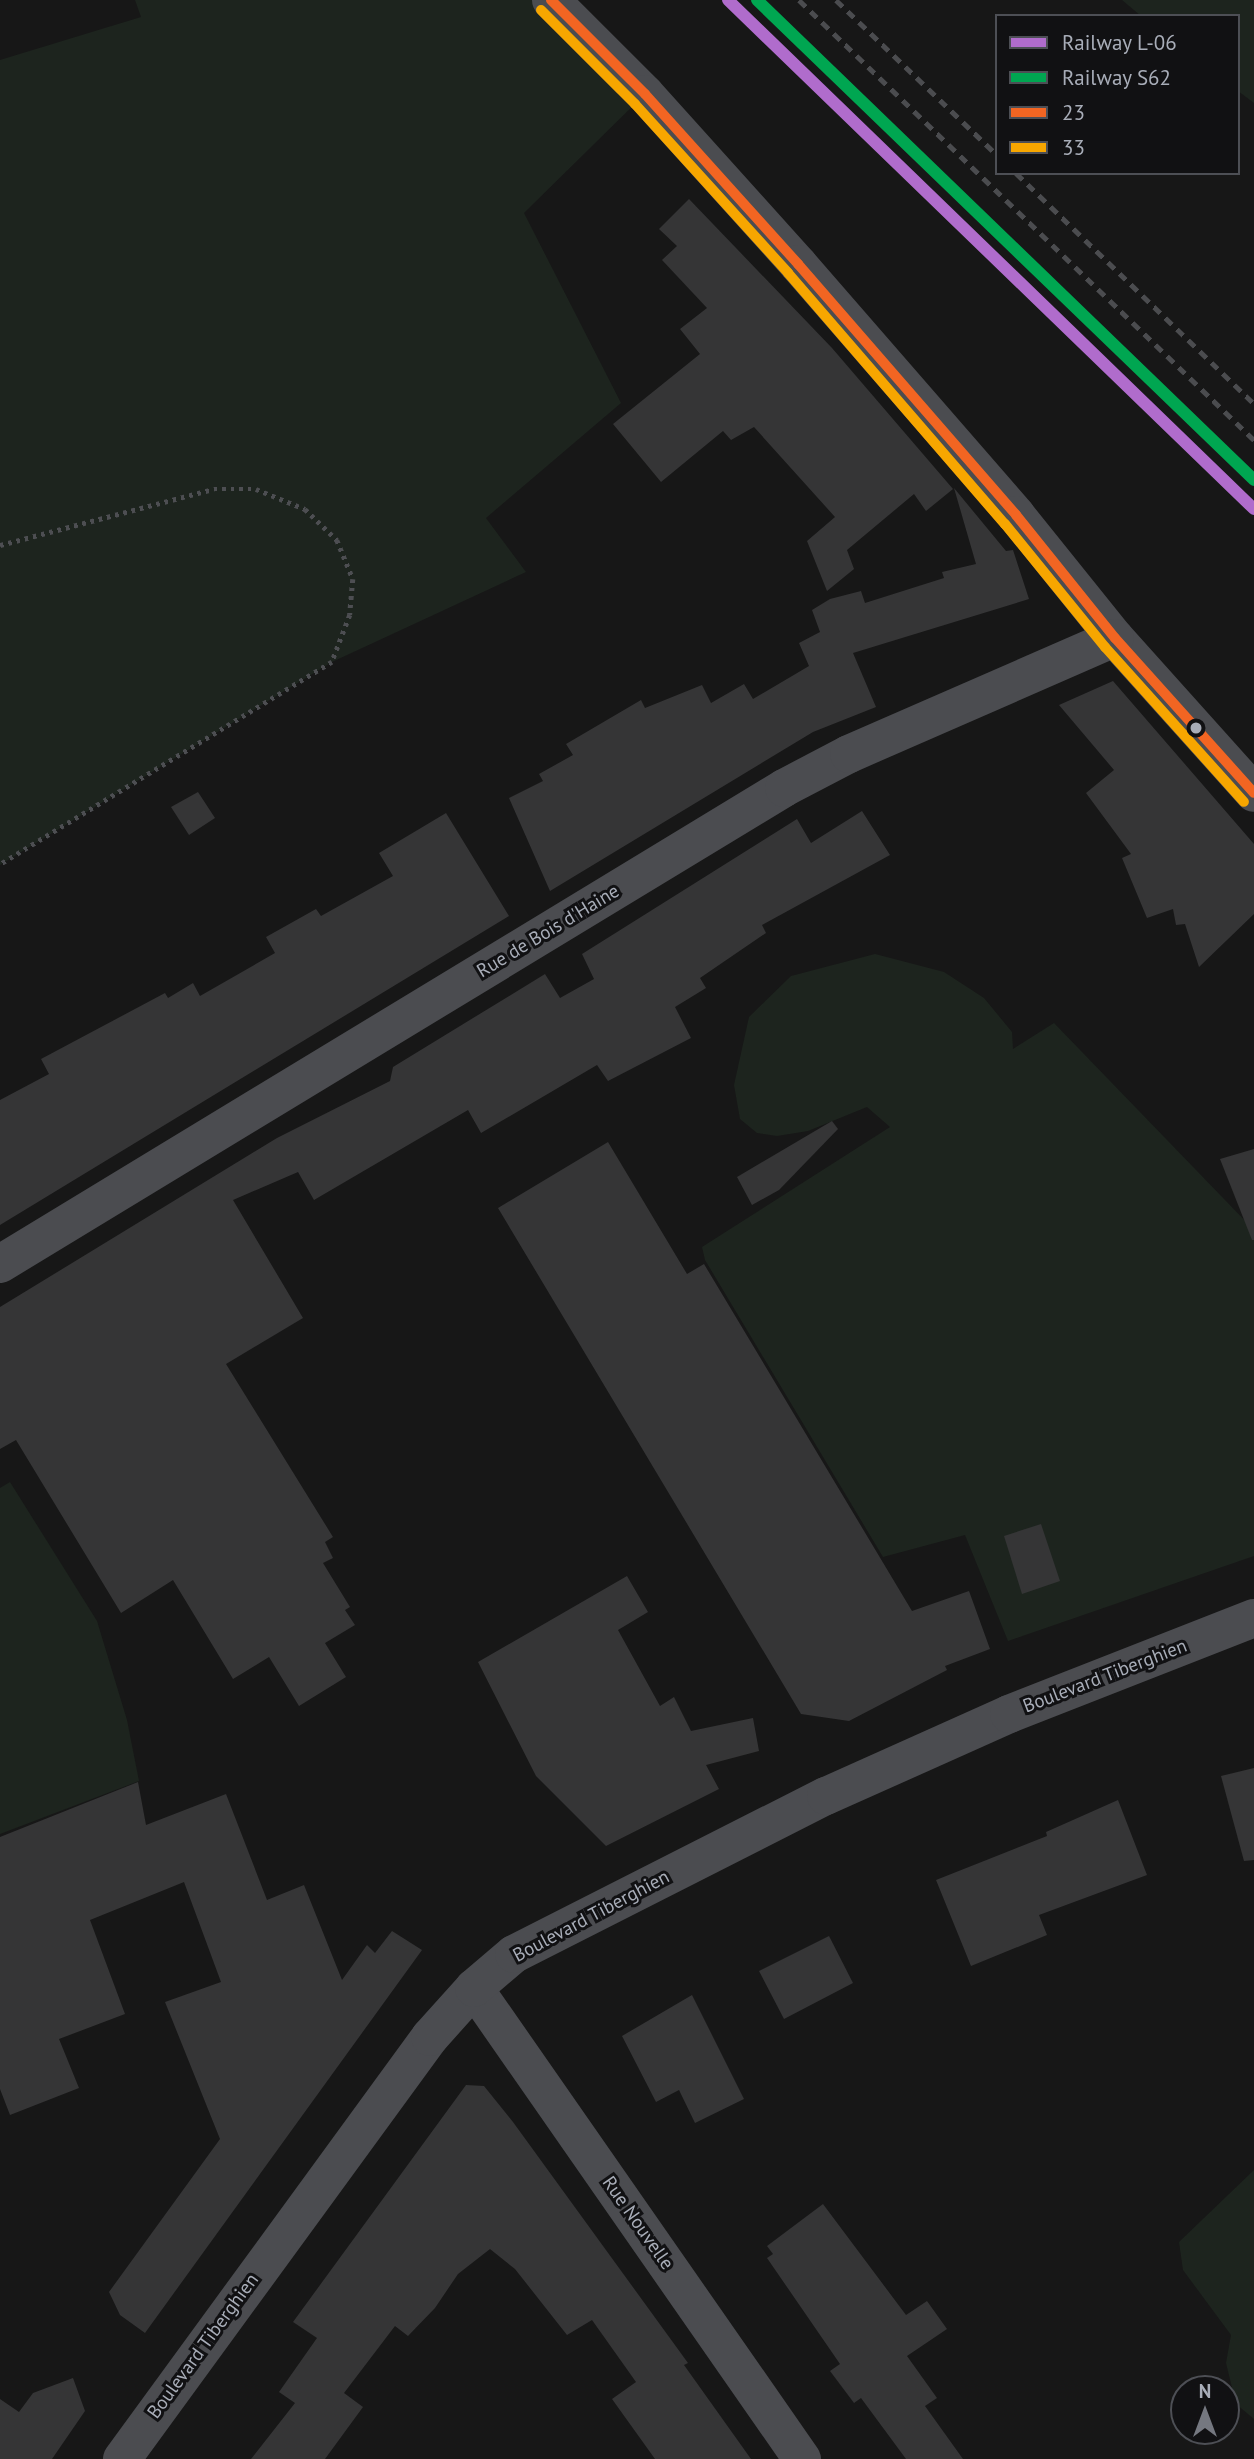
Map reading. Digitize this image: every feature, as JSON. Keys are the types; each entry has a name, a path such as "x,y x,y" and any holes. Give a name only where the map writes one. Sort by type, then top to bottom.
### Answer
{"street":[{"path":"551,0 645,94 798,264 1016,515 1115,638 1254,793"},
{"name":"Rue de Bois d'Haine","path":"0,1264 784,788 849,754 1115,638"},
{"name":"Boulevard Tiberghien","path":"122,2459 379,2102 474,1988 514,1955 554,1931 826,1796 1009,1714 1254,1618"},
{"name":"Rue Nouvelle","path":"474,1988 802,2459"}],"path":[{"path":"0,545 214,489 256,489 305,509 337,540 353,579 350,615 332,662 0,865"}],"shaded area":[{"path":"135,0 551,0 645,94 524,213 621,403 486,518 526,572 332,662 0,865 0,60 141,17"},
{"path":"1122,0 1254,0 1254,103 1240,92 1240,14 1139,14"},
{"path":"875,954 944,972 984,998 1012,1032 1013,1049 1054,1023 1254,1230 1254,1556 1008,1641 965,1535 883,1557 705,1260 702,1247 890,1127 867,1107 808,1131 777,1136 757,1133 740,1119 734,1085 749,1017 791,976"},
{"path":"10,1482 97,1621 127,1720 139,1781 0,1834 0,1488"},
{"path":"1254,2170 1254,2419 1240,2407 1240,2375 1229,2375 1226,2363 1231,2335 1183,2270 1179,2242"}],"building":[{"path":"689,199 832,348 953,489 926,511 914,494 847,550 854,569 827,591 807,541 835,517 754,427 731,440 723,431 661,482 613,424 700,354 680,329 707,308 662,260 677,246 659,229"},
{"path":"954,488 1006,551 1013,550 1029,599 853,653 876,707 813,732 550,891 509,798 543,781 539,774 573,755 566,744 641,700 645,708 702,685 711,703 744,684 753,699 809,666 799,643 820,632 812,610 830,599 861,591 865,603 944,578 942,572 976,564"},
{"path":"1113,681 1254,844 1254,914 1199,967 1185,924 1176,925 1173,909 1147,918 1122,858 1131,854 1086,793 1114,770 1059,705"},
{"path":"198,792 215,818 189,835 171,807"},
{"path":"862,811 890,855 762,925 766,933 700,978 706,988 675,1007 691,1038 608,1081 597,1065 481,1133 468,1110 314,1200 298,1172 233,1200 303,1318 226,1364 333,1537 325,1542 333,1558 323,1563 350,1607 345,1610 355,1625 325,1643 346,1677 299,1706 269,1657 233,1679 173,1580 121,1613 16,1440 0,1449 0,1307 277,1138 390,1081 393,1067 545,974 560,998 594,979 582,954 797,819 811,843"},
{"path":"446,813 509,916 0,1225 0,1100 49,1074 41,1059 165,993 168,998 193,983 200,996 275,953 266,937 316,909 321,916 393,876 379,853"},
{"path":"832,1121 838,1129 779,1190 752,1205 737,1177"},
{"path":"608,1142 687,1274 704,1264 912,1611 969,1591 990,1649 945,1666 947,1670 849,1721 801,1714 498,1208"},
{"path":"1254,1149 1254,1240 1252,1240 1220,1159"},
{"path":"1041,1524 1060,1581 1022,1594 1004,1536"},
{"path":"627,1576 648,1612 618,1630 660,1706 674,1697 691,1731 753,1718 759,1751 706,1765 719,1789 606,1846 536,1776 478,1662"},
{"path":"1254,1768 1254,1860 1244,1861 1221,1776"},
{"path":"138,1782 146,1825 226,1794 267,1900 304,1885 342,1980 367,1945 375,1953 392,1931 422,1950 145,2333 120,2315 109,2292 220,2139 165,2002 221,1982 184,1882 90,1920 125,2014 59,2039 79,2088 10,2115 0,2089 0,1837"},
{"path":"1118,1800 1147,1875 1039,1915 1047,1935 971,1966 936,1880 1047,1836 1046,1832"},
{"path":"829,1936 853,1983 784,2019 759,1971"},
{"path":"692,1995 744,2099 695,2123 679,2090 656,2102 622,2036"},
{"path":"466,2085 484,2086 513,2122 688,2363 684,2365 751,2459 655,2459 612,2399 636,2382 592,2320 567,2335 515,2269 490,2249 458,2274 435,2308 408,2336 395,2326 344,2393 363,2407 325,2459 251,2459 295,2403 279,2392 317,2338 293,2322"},
{"path":"823,2204 906,2315 927,2301 947,2329 907,2356 937,2398 925,2406 963,2459 906,2459 861,2398 854,2403 830,2371 840,2364 767,2258 773,2254 767,2246"},
{"path":"73,2378 85,2411 52,2459 0,2459 0,2399 19,2412 33,2393"}],"railway":[{"path":"799,0 1254,440"},
{"path":"836,0 995,153"},
{"path":"1018,175 1254,404"}],"rail line":[{"name":"L-06","path":"728,0 1254,509"},
{"name":"S62","path":"757,0 1254,480"}],"transit line":[{"name":"23","path":"551,0 645,94 798,264 1016,515 1115,638 1254,793"},
{"name":"33","path":"541,10 635,104 788,273 1005,524 1105,647 1244,802"}]}
